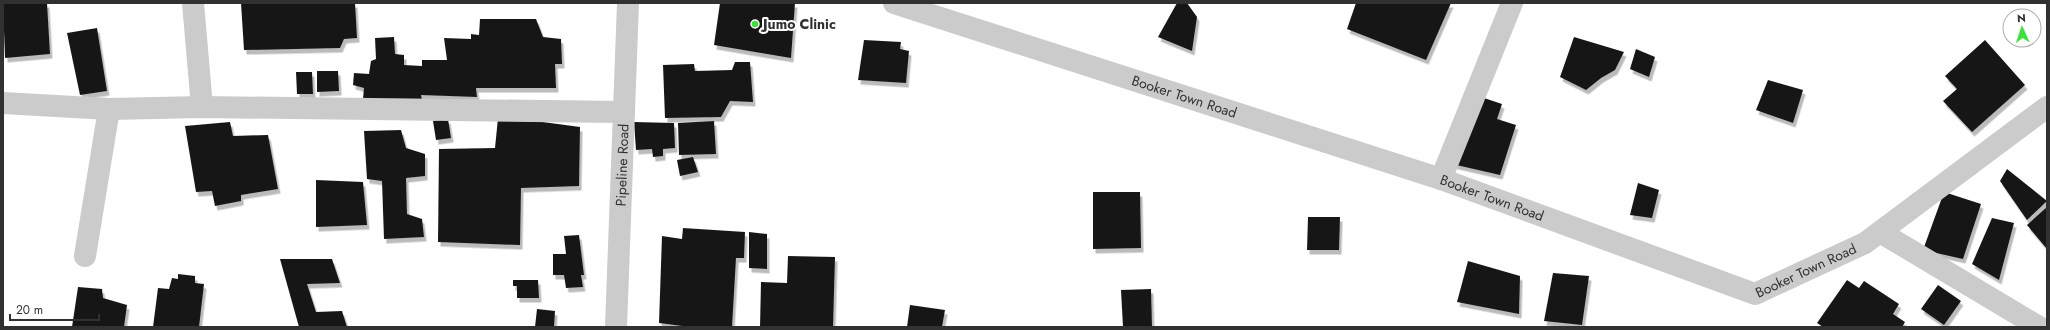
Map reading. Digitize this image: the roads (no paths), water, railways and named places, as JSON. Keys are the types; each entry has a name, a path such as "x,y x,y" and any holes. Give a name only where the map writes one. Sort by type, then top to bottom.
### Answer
{"street":[{"path":"193,3 202,107"},
{"name":"Pipeline Road","path":"616,327 628,3"},
{"name":"Booker Town Road","path":"894,3 1441,179 1755,294 1865,243 2047,107"},
{"path":"1441,179 1512,3"},
{"path":"3,103 109,108 202,107 624,112"},
{"path":"85,256 109,108"},
{"path":"1880,232 2039,327"}],"place":[{"name":"Jumo Clinic","path":"755,24"}]}
